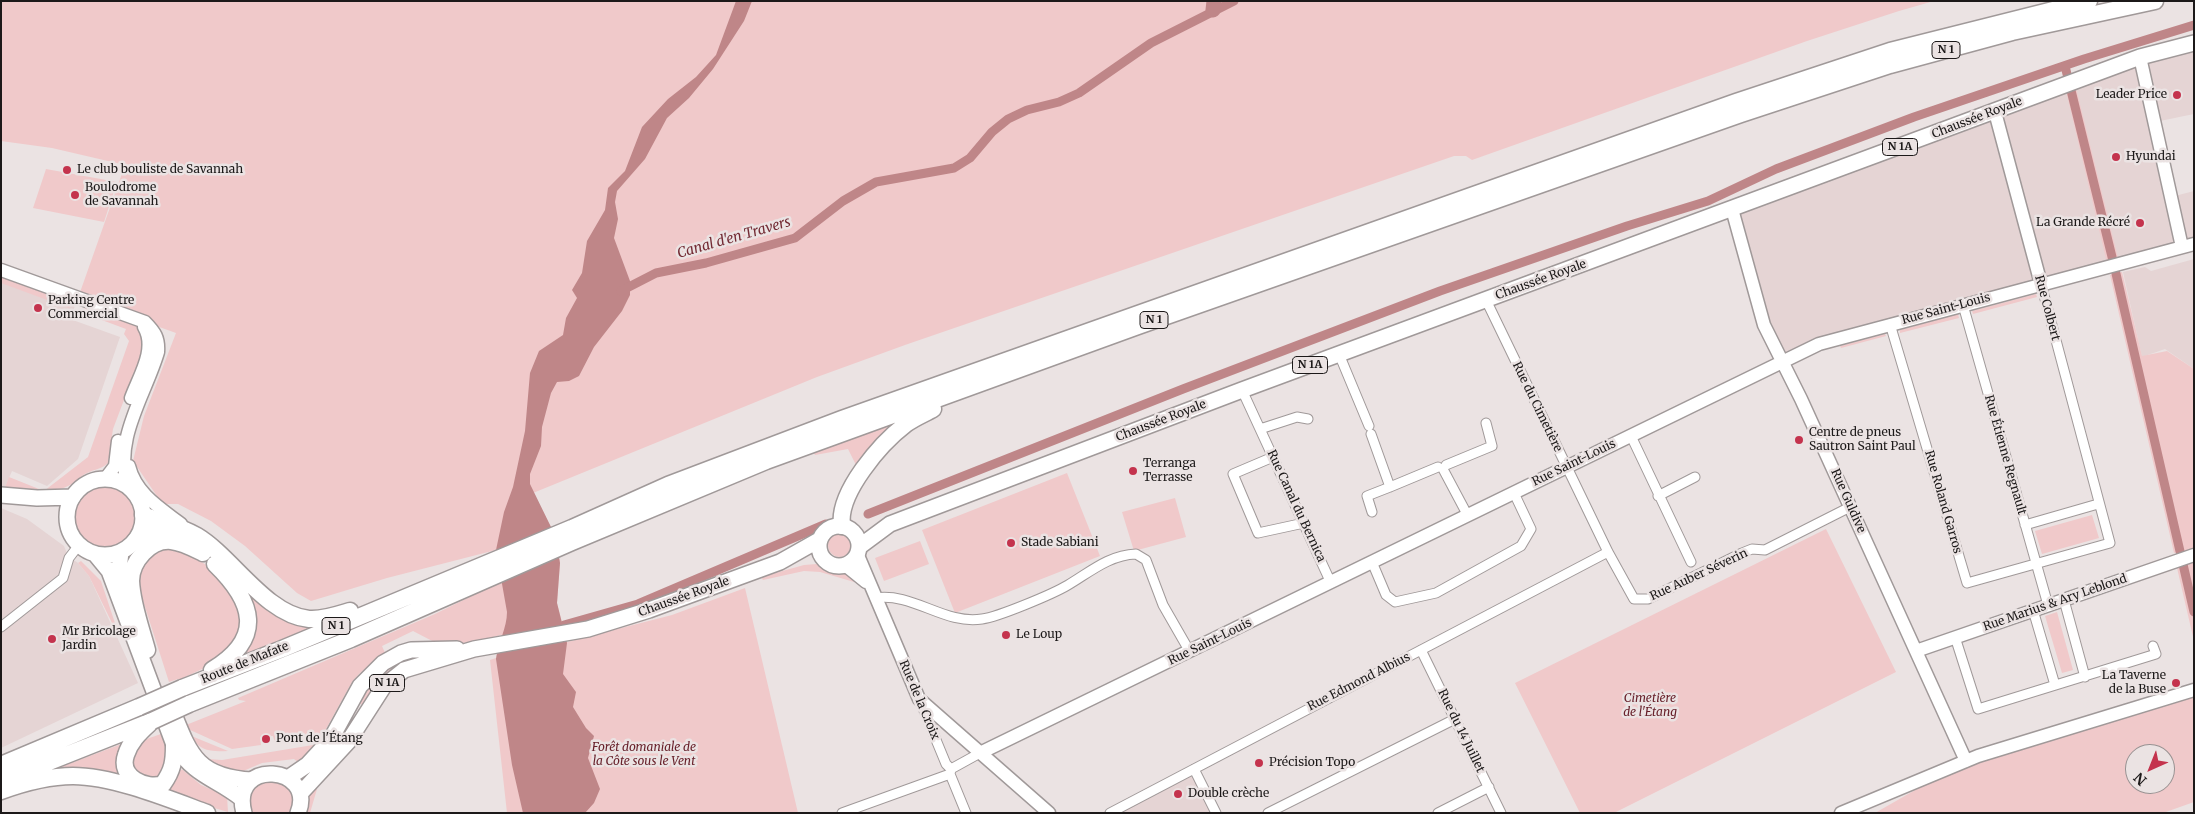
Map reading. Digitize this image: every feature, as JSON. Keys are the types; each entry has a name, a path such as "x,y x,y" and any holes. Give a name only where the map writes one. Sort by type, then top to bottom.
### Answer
{"highway":[{"name":"N 1","path":"572,535 668,485 842,419 1736,102 1890,51 2089,1"},
{"name":"N 1","path":"572,535 766,461 1138,326 1750,111 1890,65 2003,34 2155,1"},
{"path":"846,527 841,511 850,490 891,438 914,419 990,381"},
{"path":"143,515 168,523 197,536 275,604 294,616 306,619 331,617 431,586"},
{"path":"136,540 159,530 186,540 228,577 239,592 249,619 245,638 234,654 215,669 182,688"},
{"name":"Route de Mafate","path":"1,765 489,561 572,535"},
{"name":"Route de Mafate","path":"1,781 351,639 469,587 572,535"},
{"path":"147,650 131,582 134,565 147,549 155,544 168,541 180,542 203,553"},
{"path":"152,721 136,736 125,756 126,770 130,775 147,786 163,784 171,773 174,763 174,745"},
{"path":"1,791 55,777 74,776 132,788 207,813"}],"main road":[{"name":"Chaussée Royale","path":"846,527 890,524 1242,390 2140,57 2194,43"},
{"path":"105,479 117,481 128,487 140,502 143,515 142,528 136,540 121,552 108,556 95,554 79,545 71,534 67,520 68,508 73,497 84,486 105,479"},
{"path":"1,495 37,498 73,497"},
{"path":"1,501 22,505 47,506 61,513 67,520"},
{"name":"Chaussée Royale","path":"858,550 890,524"},
{"path":"846,527 858,540 858,550 853,560 845,565 833,565 824,559 819,550 819,540 825,530 846,527"},
{"name":"Chaussée Royale","path":"474,649 588,629 649,610 780,562 819,540"},
{"path":"121,552 120,579 147,650 193,756 212,772 233,779 252,780"},
{"path":"95,554 109,571 174,745 183,759 202,776 231,790 243,806"},
{"name":"Chaussée Royale","path":"780,562 824,559"},
{"name":"N 1A","path":"288,778 308,765 331,739 360,686 388,659 411,650 474,649"},
{"name":"N 1A","path":"300,794 348,742 373,702 392,679 413,665 474,649"},
{"path":"243,806 244,792 252,780 259,776 274,773 288,778 300,794 298,813"}],"street":[{"path":"2140,57 2188,246"},
{"name":"Rue Colbert","path":"1995,112 2110,544 2036,565"},
{"name":"Rue Guldive","path":"1732,209 1760,313 1966,761"},
{"name":"Rue Saint-Louis","path":"980,754 1826,341 2188,246"},
{"path":"1,270 145,322 154,331 158,342 158,352 128,427 125,450 125,478 128,487"},
{"name":"Rue du Cimetière","path":"1486,300 1566,467 1630,594"},
{"name":"Rue Étienne Regnault","path":"1963,305 2048,605"},
{"path":"105,479 115,466 121,426 149,349 149,338 144,328 132,318"},
{"name":"Rue Roland Garros","path":"1890,324 1967,583 2036,565"},
{"path":"1339,354 1370,430 1390,487"},
{"name":"Rue Canal du Bernica","path":"1242,390 1331,583"},
{"path":"1260,430 1297,417 1308,419"},
{"path":"1372,512 1367,496 1492,446 1486,423"},
{"name":"Rue Auber Séverin","path":"1631,436 1691,562"},
{"path":"125,450 131,474 146,496 157,508 197,536"},
{"path":"1273,456 1233,474 1258,533 1304,522"},
{"path":"1442,467 1468,516"},
{"path":"1658,496 1695,477"},
{"path":"1372,562 1386,595 1395,602 1436,593 1520,546 1527,540 1532,529 1514,493"},
{"path":"2025,525 2098,504"},
{"name":"Rue Auber Séverin","path":"1630,594 1634,598 1648,599 1742,553 1752,550 1765,550 1850,507"},
{"path":"1,627 63,578 69,558 79,545"},
{"name":"Rue de la Croix","path":"858,550 873,592 946,764 951,771 966,813"},
{"name":"Rue Edmond Albius","path":"1110,813 1608,552"},
{"path":"873,592 897,598 956,619 983,619 1066,586 1114,557 1136,554 1146,560 1163,605 1190,652"},
{"name":"Rue Marius & Ary Leblond","path":"1916,651 2194,554"},
{"name":"Rue de la Croix","path":"845,565 873,592"},
{"path":"2064,600 2084,676"},
{"path":"2033,610 2056,686"},
{"path":"1955,637 1978,709 2156,654 2153,646"},
{"name":"Rue du 14 Juillet","path":"1421,650 1502,813"},
{"path":"1841,813 1966,761 2194,690"},
{"path":"919,699 1049,813"},
{"path":"1268,813 1455,719"},
{"path":"842,813 951,771 980,754"},
{"path":"1194,769 1216,813"},
{"path":"1438,813 1489,787"},
{"path":"1030,796 1038,813"}],"shaded area":[{"path":"736,1 752,1 744,21 713,69 689,98 667,118 645,159 617,191 615,202 618,219 614,238 630,281 630,295 622,311 594,347 579,376 569,381 557,382 551,393 542,427 541,446 530,474 530,484 551,527 557,546 560,563 557,603 567,643 563,674 576,692 573,707 586,728 594,736 588,758 600,789 594,803 585,813 523,813 512,765 496,659 506,624 507,612 496,550 504,512 513,487 525,431 530,373 539,351 563,335 566,318 577,298 572,290 582,273 587,241 605,210 608,188 625,171 642,127 668,99 696,77 716,55"},
{"path":"2194,43 2194,114 2155,122 2171,197 2194,191 2194,244 2041,284 1783,361 1777,351 1732,209"},
{"path":"2194,259 2194,369 2165,349 2142,357 2123,272 2145,267 2151,271"},
{"name":"Parking Centre Commercial","path":"1,270 78,298 70,319 120,337 78,459 47,486 12,471 5,487 1,486"},
{"path":"1,508 27,519 64,546 69,558 77,562 89,576 138,683 1,748"},
{"name":"Double crèche","path":"1191,775 1210,813 1117,813"}],"green space":[{"name":"Forêt domaniale de la Côte sous le Vent","path":"1,1 1934,1 1807,41 1472,160 1466,156 1454,156 905,345 817,377 533,493 551,527 557,546 560,563 557,603 567,642 672,615 745,588 798,813 507,813 490,660 496,658 501,635 473,642 440,645 413,631 382,646 386,655 360,673 352,682 326,729 320,735 275,743 273,736 260,737 261,745 232,749 188,729 186,725 246,701 239,700 238,698 435,614 500,582 496,550 387,578 311,601 297,593 245,546 211,521 178,504 165,504 159,499 133,461 144,416 176,333 78,298 125,165 52,148 1,141"},
{"path":"2076,88 2119,262 2112,258 2107,263 2066,91"},
{"name":"Boulodrome de Savannah","path":"46,169 117,182 104,222 33,208"},
{"path":"2122,272 2142,356 2167,351 2194,369 2194,641 2177,568 2183,565 2180,551 2174,553 2110,275"},
{"path":"1,277 71,303 69,308 1,283"},
{"path":"2036,294 2037,297 1973,314 1972,311"},
{"path":"87,308 138,327 147,339 113,429 108,463 101,468 84,474 68,486 53,491 45,492 28,491 5,487 9,477 44,491 88,457 129,341 124,334 126,329 83,313 77,317 82,309"},
{"path":"1958,314 1959,318 1900,333 1900,330"},
{"path":"1885,334 1886,336 1841,348 1840,346"},
{"path":"893,422 896,426 858,469 848,449 815,455 813,451"},
{"name":"Stade Sabiani","path":"1067,473 1100,556 955,613 922,530"},
{"path":"105,484 118,487 129,494 136,505 139,518 136,531 129,542 118,549 105,552 92,549 81,542 74,531 71,518 74,505 81,494 92,487"},
{"path":"1175,498 1186,537 1134,551 1122,512"},
{"path":"2092,515 2099,538 2042,554 2035,531"},
{"name":"Cimetière de l'Étang","path":"1826,529 1896,672 1614,813 1580,813 1515,683"},
{"path":"840,533 848,537 852,545 848,553 840,557 832,553 828,545 832,537"},
{"path":"920,541 929,564 884,581 875,558"},
{"path":"156,548 183,549 206,565 227,584 242,617 240,634 221,660 179,680 169,682 137,582 142,567"},
{"path":"81,561 101,581 115,623 113,625 89,576 78,563"},
{"path":"817,564 852,574 861,584 820,572 804,571 763,580 761,577 804,565"},
{"path":"239,581 262,604 279,617 299,625 310,625 312,628 239,657 247,642"},
{"path":"2057,612 2073,670 2062,673 2045,616"},
{"path":"428,653 365,706 356,702 387,664"},
{"path":"2194,690 2194,802 2163,813 1875,813 1966,761"},
{"path":"161,734 169,754 170,766 157,778 142,778 132,767 137,747 144,741"},
{"path":"189,735 228,751 216,751 201,747"},
{"path":"127,742 127,780 47,772"},
{"path":"313,745 313,749 300,764 294,759 262,763 241,772 207,763 208,759 222,760"},
{"path":"178,769 183,770 201,785 227,796 228,812 152,790"},
{"path":"277,779 294,794 293,813 248,813 249,796 252,787"},
{"path":"311,785 317,789 310,813 305,813 306,799"}],"waterway":[{"path":"1213,10 1214,1"},
{"name":"Canal d'en Travers","path":"621,291 656,273 706,263 795,238 843,201 876,182 954,168 970,158 992,132 1008,119 1027,110 1059,102 1079,93 1151,43 1234,1"},
{"path":"868,514 1183,389 1440,291 1627,226 1708,201 1776,169 1914,117 2084,59 2194,25"},
{"path":"2065,66 2114,265 2194,612"},
{"path":"564,625 638,604 826,524"}],"place":[{"name":"Leader Price","path":"2177,95"},
{"name":"Hyundai","path":"2116,157"},
{"name":"Le club bouliste de Savannah","path":"67,170"},
{"name":"Boulodrome de Savannah","path":"75,195"},
{"name":"La Grande Récré","path":"2140,223"},
{"name":"Parking Centre Commercial","path":"38,308"},
{"name":"Centre de pneus Sautron Saint Paul","path":"1799,440"},
{"name":"Terranga Terrasse","path":"1133,471"},
{"name":"Stade Sabiani","path":"1011,543"},
{"name":"Le Loup","path":"1006,635"},
{"name":"Mr Bricolage Jardin","path":"52,639"},
{"name":"La Taverne de la Buse","path":"2176,683"},
{"name":"Pont de l'Étang","path":"266,739"},
{"name":"Précision Topo","path":"1259,763"},
{"name":"Double crèche","path":"1178,794"}]}
